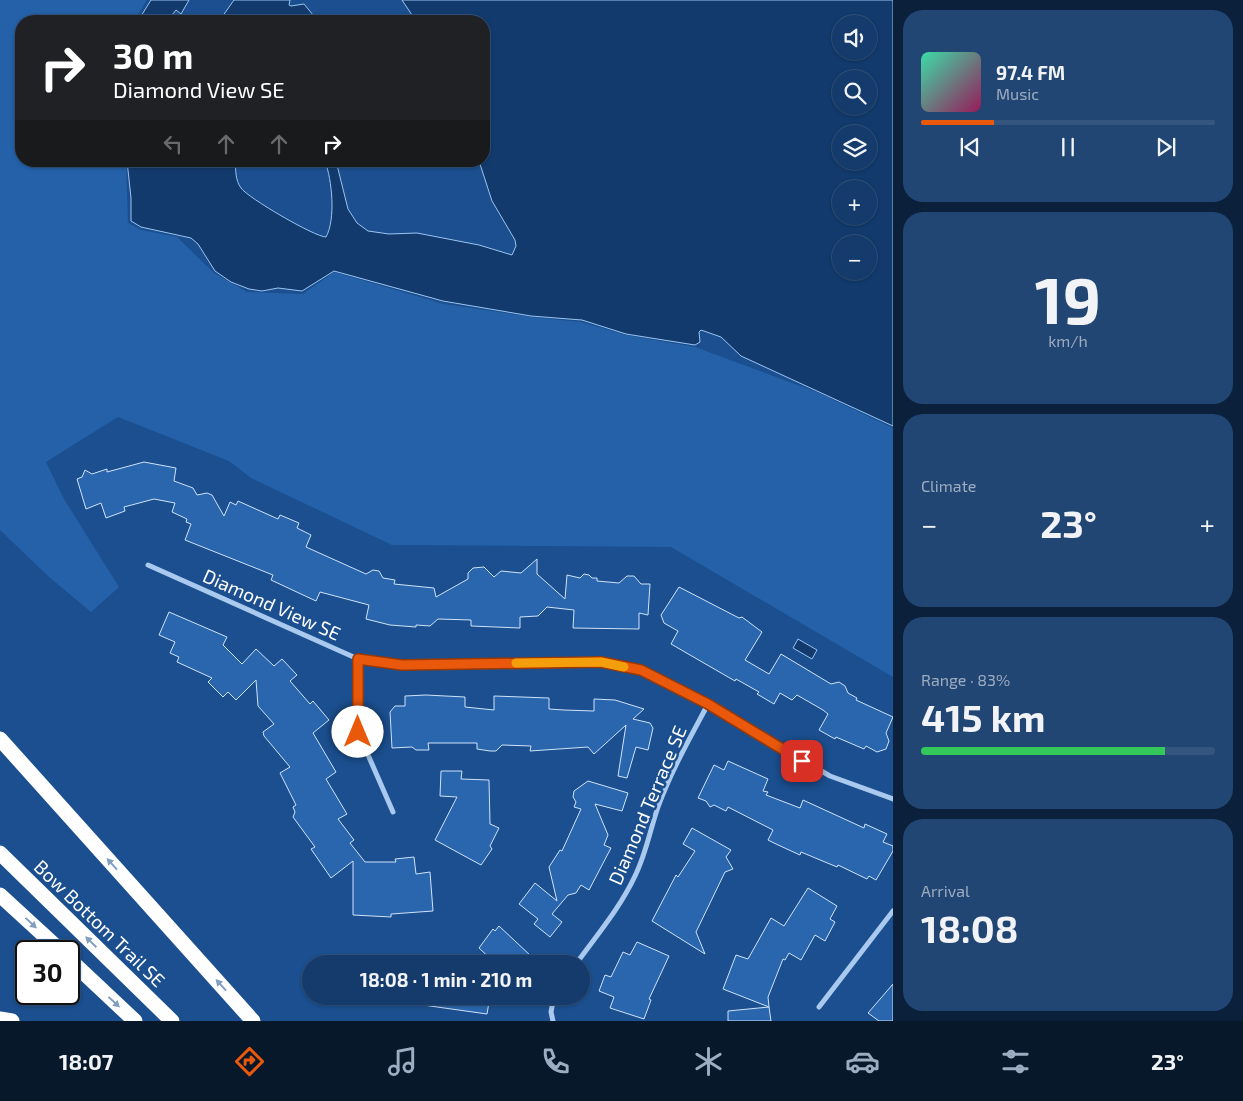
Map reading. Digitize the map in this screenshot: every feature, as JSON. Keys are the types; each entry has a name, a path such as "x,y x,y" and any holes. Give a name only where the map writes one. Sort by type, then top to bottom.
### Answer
{"highway":[{"path":"0,739 253,1021"},
{"name":"Bow Bottom Trail SE","path":"2,857 172,1021"},
{"path":"0,894 49,940"},
{"path":"80,969 134,1021"},
{"path":"0,1019 12,1021"}],"street":[{"name":"Diamond View SE","path":"148,565 358,659 402,665 601,662 641,670 708,704 758,736 830,776 893,799"},
{"path":"358,659 358,732 393,812"},
{"name":"Diamond Terrace SE","path":"583,955 621,902 636,874 647,847 658,808 675,767 708,704"},
{"path":"819,1007 893,911"},
{"path":"552,1005 550,1012 554,1021"}],"shaded area":[{"path":"0,0 147,0 138,15 15,15 15,167 126,167 128,223 141,230 177,237 214,273 247,292 303,294 334,272 444,304 531,317 581,322 626,335 695,347 819,393 893,428 893,677 671,547 392,545 251,478 229,461 118,417 46,462 64,499 119,587 91,612 49,577 0,530"},
{"path":"151,0 189,0 181,14 176,10 172,15 142,15"},
{"path":"234,0 290,0 289,5 304,4 313,15 223,15"},
{"path":"402,0 893,0 893,426 741,356 721,337 701,330 699,332 700,342 695,345 626,334 582,320 531,316 443,301 334,271 302,291 278,288 262,291 249,289 231,282 215,271 198,244 191,238 141,227 131,221 128,167 235,167 238,182 246,193 296,224 326,237 332,210 330,178 327,167 338,167 348,209 357,223 368,231 389,234 417,233 479,245 512,255 516,246 515,240 492,201 481,167 490,167 490,15 412,15"},
{"path":"798,639 817,650 812,659 793,648"}],"building":[{"path":"144,462 176,468 174,481 193,488 197,495 207,493 212,495 224,516 230,502 236,505 238,501 278,519 280,515 299,523 297,528 311,535 306,547 366,574 373,570 379,571 383,578 395,580 394,584 434,588 436,597 468,579 468,573 473,568 484,567 494,577 501,571 521,573 537,559 537,574 565,599 567,575 580,578 584,574 597,578 597,581 619,583 627,576 634,576 641,584 650,584 648,615 639,613 639,629 573,628 574,610 547,607 538,616 520,617 520,628 471,626 471,620 438,619 430,626 416,625 416,627 390,625 366,619 369,605 320,592 316,601 271,580 273,575 185,540 191,524 186,522 187,519 172,512 175,503 154,499 124,507 125,511 106,518 101,503 86,509 77,479 82,477 85,470 92,474 107,469 107,472"},
{"path":"679,587 739,618 742,617 762,632 745,660 769,674 781,654 831,684 839,682 845,686 848,693 857,698 856,700 893,717 886,733 889,741 886,749 877,752 866,746 864,749 836,737 835,739 819,730 828,714 823,710 797,695 792,700 780,693 774,704 757,694 759,692 736,679 735,681 671,644 678,631 664,623 661,615"},
{"path":"169,612 227,637 223,645 242,664 256,649 274,666 282,659 297,675 290,681 310,704 313,701 329,720 313,733 336,772 326,779 347,814 338,819 354,840 350,843 365,862 396,862 395,859 414,857 416,874 430,872 433,911 391,914 391,917 353,915 353,861 331,878 311,849 315,847 293,817 295,812 293,807 296,805 280,773 290,767 264,736 263,732 274,724 258,706 256,680 236,700 228,692 223,697 208,682 212,678 177,662 179,657 170,653 175,642 159,635"},
{"path":"405,696 465,697 465,707 494,710 494,696 549,698 549,709 594,711 594,699 615,700 644,709 633,719 650,723 653,728 648,750 636,747 627,778 618,776 626,725 594,754 588,747 530,751 531,746 502,745 496,751 490,751 477,749 477,743 428,743 429,750 416,750 412,747 392,748 390,712 395,706 405,706"},
{"path":"728,761 768,779 763,791 768,792 766,795 800,808 803,800 864,828 865,824 887,834 883,842 893,846 893,851 876,880 869,876 867,879 838,865 837,867 801,852 800,855 776,844 768,840 773,830 728,807 726,811 714,805 710,807 706,801 698,798 714,765 724,770"},
{"path":"441,771 462,771 461,779 489,780 490,824 499,828 490,846 492,849 481,865 435,840 457,797 440,796"},
{"path":"588,781 628,793 622,811 595,804 608,835 604,845 611,848 589,890 581,885 576,893 568,895 552,914 562,922 550,937 534,924 538,919 519,904 535,883 557,901 549,867 560,850 562,851 581,809 574,807 576,802 573,797 574,791"},
{"path":"692,828 731,850 726,857 733,869 725,872 696,932 705,954 652,921 676,875 678,877 695,851 683,844"},
{"path":"808,888 837,906 830,919 835,922 825,941 815,935 801,960 789,953 785,960 783,959 768,997 769,1007 723,989 736,955 748,959 771,918 784,926"},
{"path":"499,926 530,955 486,955 479,948 493,929 495,931"},
{"path":"637,942 669,956 649,999 651,1000 644,1019 610,1008 614,997 599,991 605,975 611,977 623,952 630,955"},
{"path":"893,984 893,1021 879,1021 868,1013"},
{"path":"423,1005 488,1005 487,1014"},
{"path":"769,1007 771,1021 728,1021 728,1011"}],"slow traffic":[{"path":"516,663 601,662 624,667"}],"route":[{"path":"358,732 358,659 402,665 601,662 641,670 708,704 802,761"}]}
